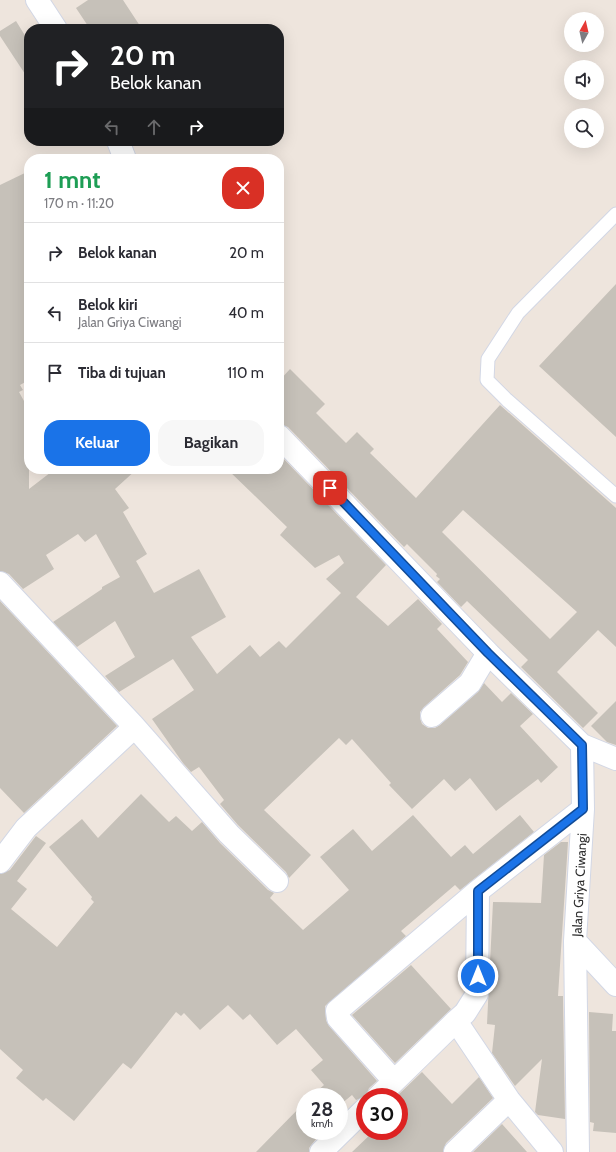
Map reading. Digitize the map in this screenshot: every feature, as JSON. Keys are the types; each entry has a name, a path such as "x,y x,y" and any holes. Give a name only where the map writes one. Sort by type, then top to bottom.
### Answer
{"street":[{"path":"37,0 53,24"},
{"path":"284,441 488,653 582,745 616,759"},
{"path":"0,583 133,725 228,834 277,881"},
{"path":"432,716 470,683 488,653"},
{"path":"0,862 26,828 127,734 133,725"},
{"name":"Jalan Griya Ciwangi","path":"582,745 583,809 575,941 616,985"},
{"path":"394,1081 338,1018 337,1011 478,891 583,809"},
{"path":"387,1088 465,1012 477,994 478,891"},
{"path":"575,941 578,1152"},
{"path":"456,1021 509,1100 552,1152"},
{"path":"455,1152 509,1100"},
{"path":"321,1152 356,1118"}],"lane":[{"path":"616,214 518,313 488,359 487,380 507,400 616,496"}],"building":[{"path":"88,0 123,0 139,24 87,24 76,8"},
{"path":"16,21 24,34 24,72 0,36 0,31"},
{"path":"24,173 24,383 20,385 23,390 19,392 24,401 24,474 29,474 29,489 48,474 132,474 115,489 129,508 123,512 147,554 136,561 154,593 199,569 226,617 191,637 217,674 250,645 260,657 279,641 286,648 341,593 326,579 344,563 339,555 315,568 280,535 287,527 232,474 284,474 284,459 386,565 356,597 388,626 418,599 442,624 437,629 468,662 460,675 420,712 422,724 428,728 435,728 440,725 478,692 484,683 502,702 511,693 533,714 520,726 558,767 541,783 538,779 496,811 470,778 455,791 444,779 412,809 389,785 391,783 352,739 346,745 339,738 264,810 311,855 289,878 286,872 238,825 220,804 224,800 199,767 191,772 183,763 152,719 194,690 173,659 119,692 105,676 135,657 115,621 77,647 53,622 102,589 102,587 120,577 96,534 85,542 78,534 46,555 54,569 23,589 9,574 0,571 0,185"},
{"path":"616,284 616,437 539,366"},
{"path":"290,369 325,404 316,413 346,443 357,432 374,449 370,453 416,498 500,405 616,508 616,647 598,630 557,672 598,713 583,728 521,667 528,660 467,601 461,607 437,582 440,579 436,576 437,574 407,544 404,547 288,427 284,426 284,376","holes":["463,510 577,612 550,639 442,532"]},
{"path":"0,601 117,726 24,813 0,788"},
{"path":"616,701 616,745 607,742 591,726"},
{"path":"141,794 169,822 176,816 192,831 202,822 220,843 268,890 274,893 270,898 303,930 349,890 320,857 353,829 372,851 413,815 451,857 465,845 473,854 520,815 534,832 460,890 455,885 401,931 406,936 325,1006 326,1020 329,1026 377,1081 369,1088 356,1088 356,1100 352,1095 348,1098 348,1088 320,1088 324,1085 311,1070 323,1060 296,1029 277,1045 250,1014 243,1020 228,1005 200,1030 184,1013 181,1016 176,1012 131,1069 123,1063 74,1121 46,1098 43,1101 16,1078 23,1070 0,1049 0,874 10,870 36,836 46,843 17,881 27,889 11,909 57,947 94,902 91,899 92,897 49,847 82,819 98,838"},
{"path":"561,842 568,842 558,996 563,996 565,1119 538,1115 535,1112 542,1059 515,1086 492,1053 495,1025 487,1024 493,902 541,903 544,855"},
{"path":"411,965 451,1009 395,1063 352,1015"},
{"path":"589,1012 613,1014 612,1031 616,1031 616,1133 593,1131 594,1123 590,1122"},
{"path":"422,1072 452,1104 479,1077 493,1098 446,1143 443,1152 352,1152 365,1140 408,1140 408,1088 405,1088"},
{"path":"296,1111 296,1140 315,1140 309,1148 309,1152 256,1152"},
{"path":"502,1124 527,1152 473,1152"}],"route":[{"path":"330,488 404,563 488,653 582,745 583,809 478,891 478,976"}]}
